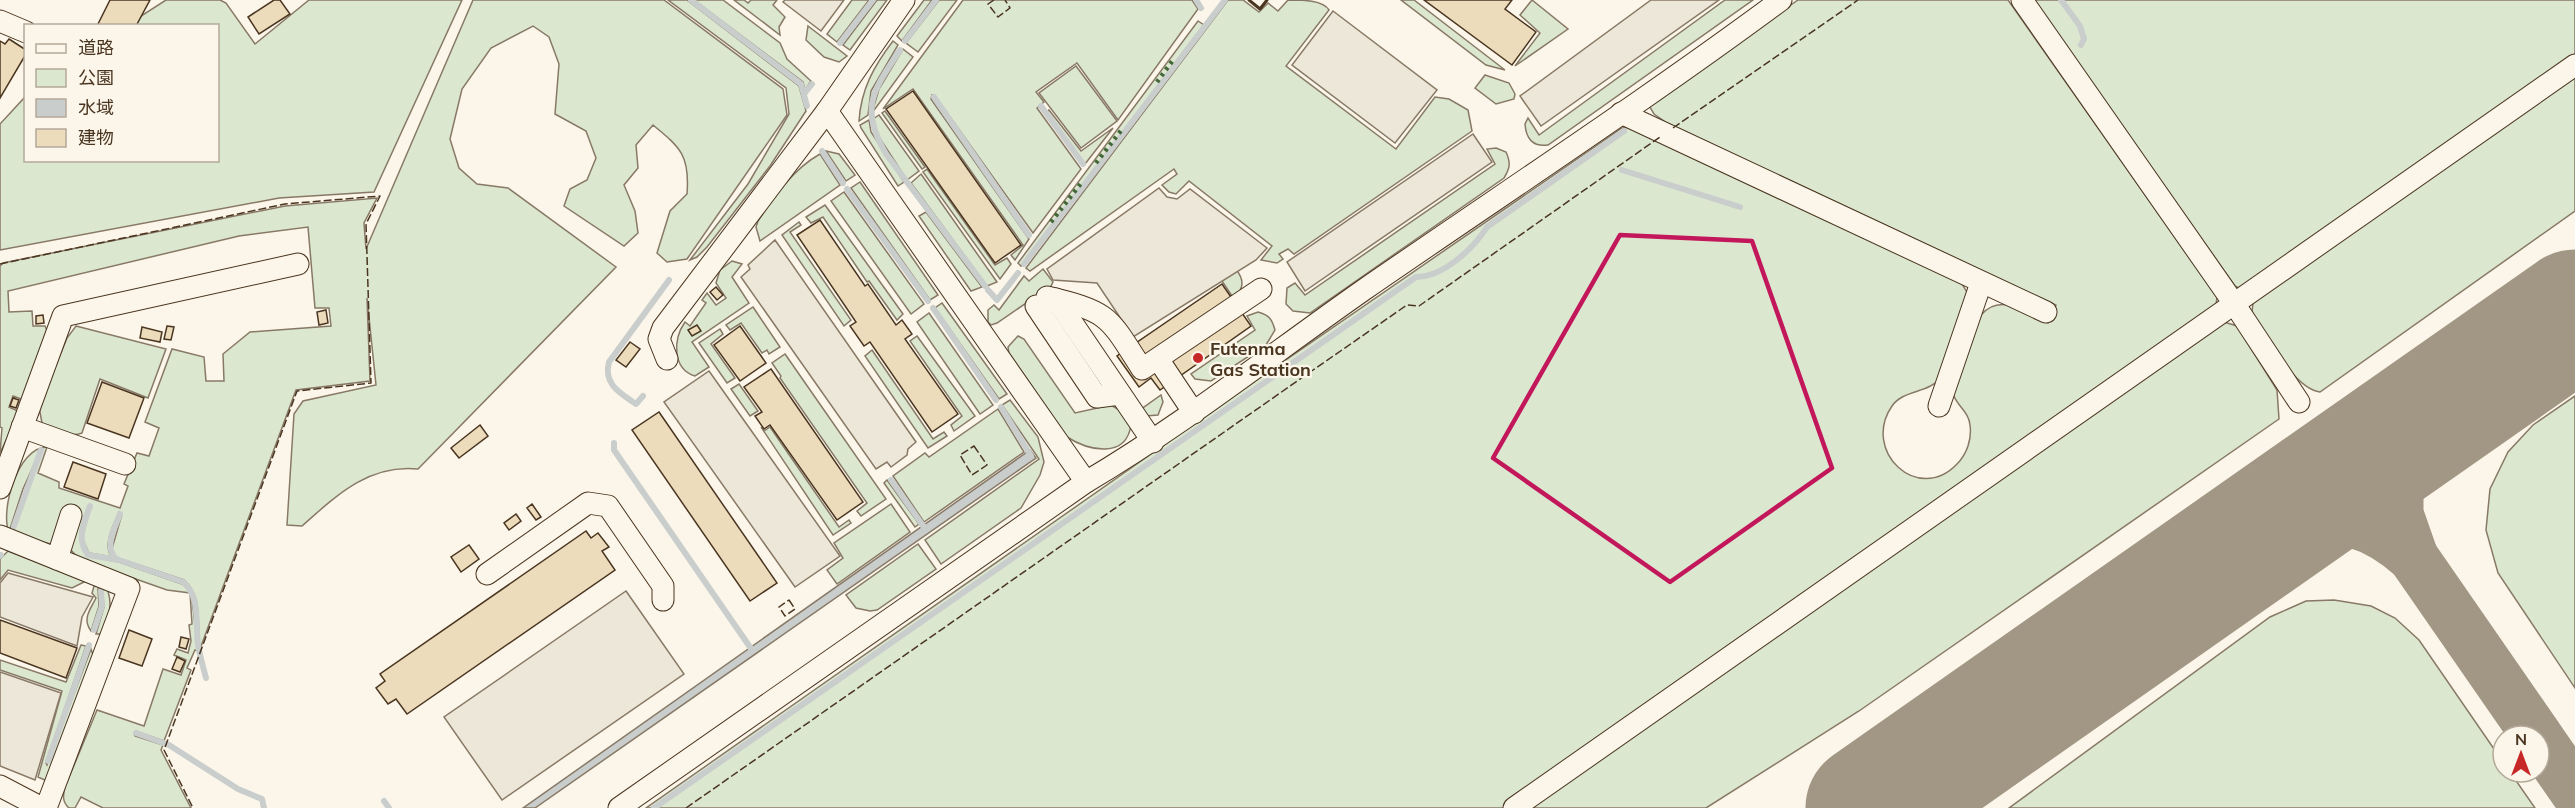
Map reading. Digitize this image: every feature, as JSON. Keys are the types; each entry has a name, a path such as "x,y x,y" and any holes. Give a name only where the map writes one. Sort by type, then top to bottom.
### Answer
{"street":[{"path":"668,359 659,339 663,328 826,111 904,0"},
{"path":"619,808 1086,482 1153,442 1297,337 1781,0"},
{"path":"2022,0 2235,305 2299,402"},
{"path":"0,21 24,31"},
{"path":"1514,808 2575,65"},
{"path":"826,111 1086,482"},
{"path":"1621,113 2046,312"},
{"path":"0,488 4,466 22,427 63,316 298,264"},
{"path":"1939,406 1981,283"},
{"path":"1041,304 1092,308 1109,319 1142,369 1261,289"},
{"path":"1041,304 1120,394 1153,442"},
{"path":"1041,304 1097,397 1120,394"},
{"path":"1158,358 1194,413"},
{"path":"22,427 125,464"},
{"path":"488,574 588,503 601,504 608,506 663,586 663,600"},
{"path":"57,559 71,515"},
{"path":"0,536 129,588 44,808 0,786"}],"highlighted area":[{"path":"1620,235 1752,241 1832,468 1670,582 1493,458"}],"green space":[{"path":"166,0 220,0 226,3 255,44 309,0 462,0 374,192 279,198 0,250 0,124 24,98 24,162 219,162 219,24 129,24"},
{"path":"473,0 664,0 783,89 787,115 687,259 667,262 657,253 670,211 687,194 687,170 677,147 653,125 636,145 638,168 624,185 635,211 638,233 624,246 564,206 570,189 587,180 596,158 586,131 555,114 559,64 549,37 533,26 491,48 462,89 450,139 459,168 477,184 508,188 616,267 418,469 384,471 369,477 341,493 302,526 287,525 294,414 303,401 376,385 367,298 370,381 296,390 200,649 197,603 190,587 184,580 118,558 111,552 122,514 119,512 108,547 112,557 89,553 82,538 91,506 89,505 80,531 81,543 87,556 119,562 182,584 191,590 198,651 195,650 187,668 191,670 164,741 136,731 134,733 135,736 163,745 161,750 191,808 103,808 81,797 75,808 69,808 64,798 65,787 97,710 144,726 163,669 181,675 186,660 174,655 177,649 188,653 191,641 189,625 192,624 190,593 167,590 79,559 70,549 12,534 41,449 23,489 9,532 7,510 9,496 19,469 27,457 36,450 47,447 38,473 59,482 59,488 120,508 128,486 124,484 137,453 149,456 159,428 145,422 172,349 204,357 206,381 224,381 223,354 250,332 331,326 329,308 315,308 308,227 239,236 8,291 9,312 32,311 33,326 45,326 49,335 24,400 13,396 9,407 20,412 0,453 2,428 0,427 0,266 3,263 285,206 377,198 364,223 366,249"},
{"path":"668,0 687,0 799,86 806,111 770,166 707,247 697,257 690,260 748,184 789,114 786,88"},
{"path":"694,0 723,0 780,43 787,59 811,81 805,90 803,82"},
{"path":"734,0 744,0 748,3 751,0 777,0 773,5 785,17 779,27 780,35"},
{"path":"852,0 869,0 837,42 827,34"},
{"path":"877,0 887,0 850,50 843,45"},
{"path":"924,0 932,0 902,41 897,36"},
{"path":"939,0 957,0 918,52 906,43"},
{"path":"963,0 1192,0 1198,9 1118,120 1077,63 1036,92 1044,102 1037,108 1081,169 1033,233 935,96 932,95 931,99 1029,239 1015,260 1011,255 1023,245 913,89 883,109"},
{"path":"1228,0 1243,0 1259,12 1268,3 1278,11 1288,0 1312,1 1326,7 1329,10 1286,66 1396,149 1435,97 1449,99 1468,110 1472,131 1294,254 1288,249 1279,254 1283,259 1277,263 1261,260 1272,246 1189,181 1176,194 1169,192 1162,185 1177,174 1174,169 1030,271 1026,268"},
{"path":"1401,0 1414,0 1505,70 1486,65"},
{"path":"1532,0 1568,29 1515,66 1540,33 1520,15"},
{"path":"1725,0 1753,0 1548,145 1538,145 1531,141 1525,124 1528,118 1539,135"},
{"path":"1798,0 2008,0 2217,297 2216,305 1507,808 646,808 1248,386 1622,128 1631,127 1962,284 1967,292 1939,380 1902,397 1892,406 1884,423 1884,440 1889,455 1898,467 1911,476 1926,479 1942,475 1961,460 1969,441 1969,420 1953,394 1954,382 1981,315 1997,305 2014,306 2048,323 2056,305 1667,123 1654,114 1648,104"},
{"path":"2033,0 2575,0 2575,56 2242,290 2235,286"},
{"path":"1198,21 1204,25 1021,266 1018,263"},
{"path":"808,26 847,56 839,62 824,57 806,40"},
{"path":"893,41 898,45 871,91 868,115 859,121 862,99 870,78"},
{"path":"903,49 913,57 872,113 879,89"},
{"path":"1076,66 1117,121 1081,148 1039,93"},
{"path":"2575,72 2575,211 2320,392 2301,382 2283,362 2254,319 2253,303"},
{"path":"1485,75 1509,83 1515,94 1514,99 1496,104 1475,88"},
{"path":"1049,110 1081,151 1113,128 1085,164 1047,112"},
{"path":"885,111 925,167 922,169 882,113"},
{"path":"879,115 919,171 907,180 875,131 873,119"},
{"path":"869,120 871,132 904,182 898,186 861,128 860,125"},
{"path":"1496,148 1506,152 1509,159 1509,168 1504,178 1310,313 1293,311 1286,304 1287,288 1295,283 1305,295 1495,164 1487,149"},
{"path":"826,151 839,154 855,175 846,181"},
{"path":"820,154 840,185 760,241 756,227 764,212 793,175"},
{"path":"927,169 995,265 1007,258 1011,264 1000,279 923,172"},
{"path":"921,174 997,282 987,286 911,183"},
{"path":"860,182 938,295 930,300 851,188"},
{"path":"844,192 924,304 911,314 831,201"},
{"path":"825,205 903,314 897,320 869,281 867,282 823,217 811,223 806,217"},
{"path":"926,212 982,287 971,291 919,216"},
{"path":"799,222 801,225 790,232 851,320 844,326 782,235"},
{"path":"732,261 742,264 732,277 749,303 692,342 709,367 695,376 682,367 677,353 678,337 685,322 690,326 706,303 702,300 707,293 716,305 726,298 716,283 720,270"},
{"path":"1235,268 1242,284 1234,299 1214,269"},
{"path":"1043,269 1053,282 1051,286 991,325 988,322 988,310 994,305 999,310 1024,276 1029,281"},
{"path":"942,303 1007,394 999,399 935,308"},
{"path":"753,307 780,347 769,354 767,350 762,353 741,323 730,330 726,325"},
{"path":"1258,312 1270,318 1275,330 1266,345 1211,381 1195,379 1191,374 1255,330 1247,316"},
{"path":"929,313 993,405 980,414 917,322"},
{"path":"2224,322 2237,326 2277,390 2279,419 1859,711 1706,808 1528,808"},
{"path":"76,326 166,349 148,398 100,379 82,433 72,435 57,431 42,423 39,407 67,338"},
{"path":"720,329 723,334 711,344 735,378 727,383 699,343"},
{"path":"917,336 975,416 954,431 951,425 962,416 910,341"},
{"path":"1018,336 1024,339 1075,413 1111,405 1121,411 1131,425 1128,436 1122,443 1105,449 1086,446 1067,437 1009,353 1008,347"},
{"path":"872,350 933,439 944,432 947,436 928,448 865,356"},
{"path":"785,354 886,499 861,516 857,511 867,503 780,378 781,376 772,363"},
{"path":"739,384 758,411 750,416 731,389"},
{"path":"1161,395 1163,402 1158,415 1145,416 1140,410"},
{"path":"2575,396 2575,688 2498,573 2486,530 2490,489 2508,452 2533,425"},
{"path":"1010,400 1038,437 1044,462 1040,475 1021,508 941,564 925,540 1039,459 1002,405"},
{"path":"998,409 1024,452 924,522 893,476 925,453 929,457"},
{"path":"761,427 764,431 770,427 839,527 849,520 851,523 833,535"},
{"path":"887,480 919,524 915,527 884,483"},
{"path":"891,504 910,532 837,584 827,570 843,558 834,543"},
{"path":"918,544 936,569 877,610 856,608 846,595"},
{"path":"8,551 86,581 72,588 8,570 0,580 0,559"},
{"path":"95,583 106,586 110,599 108,616 101,634 96,634 104,607 102,589 98,589 99,606 91,631 87,622 88,614 96,598 92,593"},
{"path":"2334,600 2371,606 2395,618 2419,640 2491,745 2491,784 2518,784 2535,808 2009,808 2270,617 2306,601"},
{"path":"81,645 86,646 47,765 91,649 93,655 47,781 38,777 62,691 0,670 0,660 66,682"}],"shaded area":[{"path":"785,0 844,0 821,31 783,2"},
{"path":"1651,0 1719,0 1541,126 1520,96"},
{"path":"1333,11 1437,90 1395,143 1292,65"},
{"path":"1473,134 1492,162 1305,291 1287,262"},
{"path":"1159,188 1167,197 1177,199 1190,189 1267,248 1256,260 1133,337 1097,283 1053,280 1047,269"},
{"path":"775,240 916,442 908,449 907,455 891,467 887,462 876,469 741,277 750,269 748,265"},
{"path":"709,371 840,556 795,587 664,402"},
{"path":"8,573 93,597 82,617 77,646 0,617 0,583"},
{"path":"626,591 684,674 502,800 444,717"},
{"path":"0,672 61,693 35,780 0,766"}],"water":[{"path":"1030,450 1036,458 535,808 523,808"}],"building":[{"path":"110,0 150,0 137,24 98,24"},
{"path":"274,0 280,0 290,14 259,34 248,17"},
{"path":"1424,0 1512,0 1505,9 1536,32 1512,65"},
{"path":"9,39 24,49 24,57 0,98 0,41 5,44"},
{"path":"913,91 1021,245 995,263 886,109"},
{"path":"820,220 865,286 868,284 896,325 902,320 912,334 905,339 958,414 932,432 870,342 864,346 850,326 856,322 797,235"},
{"path":"1222,284 1251,326 1160,390 1151,378 1139,387 1117,356"},
{"path":"716,287 723,295 717,300 710,292"},
{"path":"326,310 328,323 319,325 317,312"},
{"path":"43,315 44,323 36,324 36,316"},
{"path":"697,325 701,331 692,336 688,330"},
{"path":"167,326 174,327 171,340 164,339"},
{"path":"740,326 766,363 740,381 714,345"},
{"path":"142,327 162,332 160,342 140,338"},
{"path":"630,342 640,349 626,367 616,360"},
{"path":"771,369 863,502 837,520 770,425 764,429 755,416 762,412 744,387"},
{"path":"102,382 144,398 129,438 87,423"},
{"path":"13,398 19,400 16,408 10,406"},
{"path":"659,412 777,583 750,601 632,430"},
{"path":"480,425 488,436 459,458 451,448"},
{"path":"73,462 106,474 98,499 64,487"},
{"path":"532,504 541,517 536,520 527,508"},
{"path":"516,514 521,521 509,530 504,523"},
{"path":"586,531 591,538 598,533 609,547 602,551 615,570 407,714 396,699 388,704 376,688 385,681 380,674"},
{"path":"469,545 479,559 461,572 451,557"},
{"path":"0,620 77,648 66,678 0,653"},
{"path":"129,630 152,639 142,666 119,658"},
{"path":"181,637 189,639 186,649 179,647"},
{"path":"177,657 185,661 180,672 172,669"}],"waterway":[{"path":"691,0 801,84 807,106"},
{"path":"840,43 873,0"},
{"path":"905,41 936,0"},
{"path":"1196,0 1201,8"},
{"path":"1024,264 1225,0"},
{"path":"2061,0 2080,26 2084,39 2081,45"},
{"path":"900,50 883,77 873,100 871,112 878,138 886,154 985,286"},
{"path":"804,94 812,84"},
{"path":"934,97 1029,235"},
{"path":"1041,106 1083,164"},
{"path":"654,808 1416,277 1426,276 1447,267 1466,252 1487,227 1624,131"},
{"path":"822,151 843,183"},
{"path":"1622,170 1740,207"},
{"path":"847,189 928,301"},
{"path":"988,290 997,300 1018,273"},
{"path":"643,396 636,404 614,387 608,376 609,362 669,280"},
{"path":"933,308 996,400"},
{"path":"1001,407 1031,456"},
{"path":"614,443 614,450 752,650"},
{"path":"14,526 41,450"},
{"path":"891,480 926,530"},
{"path":"90,506 82,537 82,543 88,555 119,560 183,582 189,588 195,603 198,645 206,678"},
{"path":"116,559 112,554 110,543 120,514"},
{"path":"94,630 102,606 101,591"},
{"path":"48,761 89,645"},
{"path":"136,733 169,745 238,789 262,799 264,808"},
{"path":"384,801 389,808"}],"taxiway":[{"path":"2405,432 2398,467 2398,514 2413,557"},
{"path":"2286,516 2323,517 2354,523 2383,535 2413,557 2529,724"},
{"path":"2551,756 2575,791"}],"runway":[{"path":"1870,808 2575,314"}],"hedge":[{"path":"1157,82 1173,60"},
{"path":"1096,163 1123,128"},
{"path":"1051,222 1082,182"}],"fence":[{"path":"994,0 988,4 998,17 1010,8 1005,0"},
{"path":"1673,128 1858,0"},
{"path":"686,808 1407,305 1419,306 1660,137"},
{"path":"0,264 285,204 380,196 366,224 371,383 297,391 164,750 193,808"},
{"path":"974,446 987,465 972,475 960,455 974,446"},
{"path":"789,600 795,609 785,616 779,607 789,600"}],"wall":[{"path":"1249,0 1260,9 1267,0"}],"place":[{"name":"Futenma Gas Station","path":"1198,358"}]}
